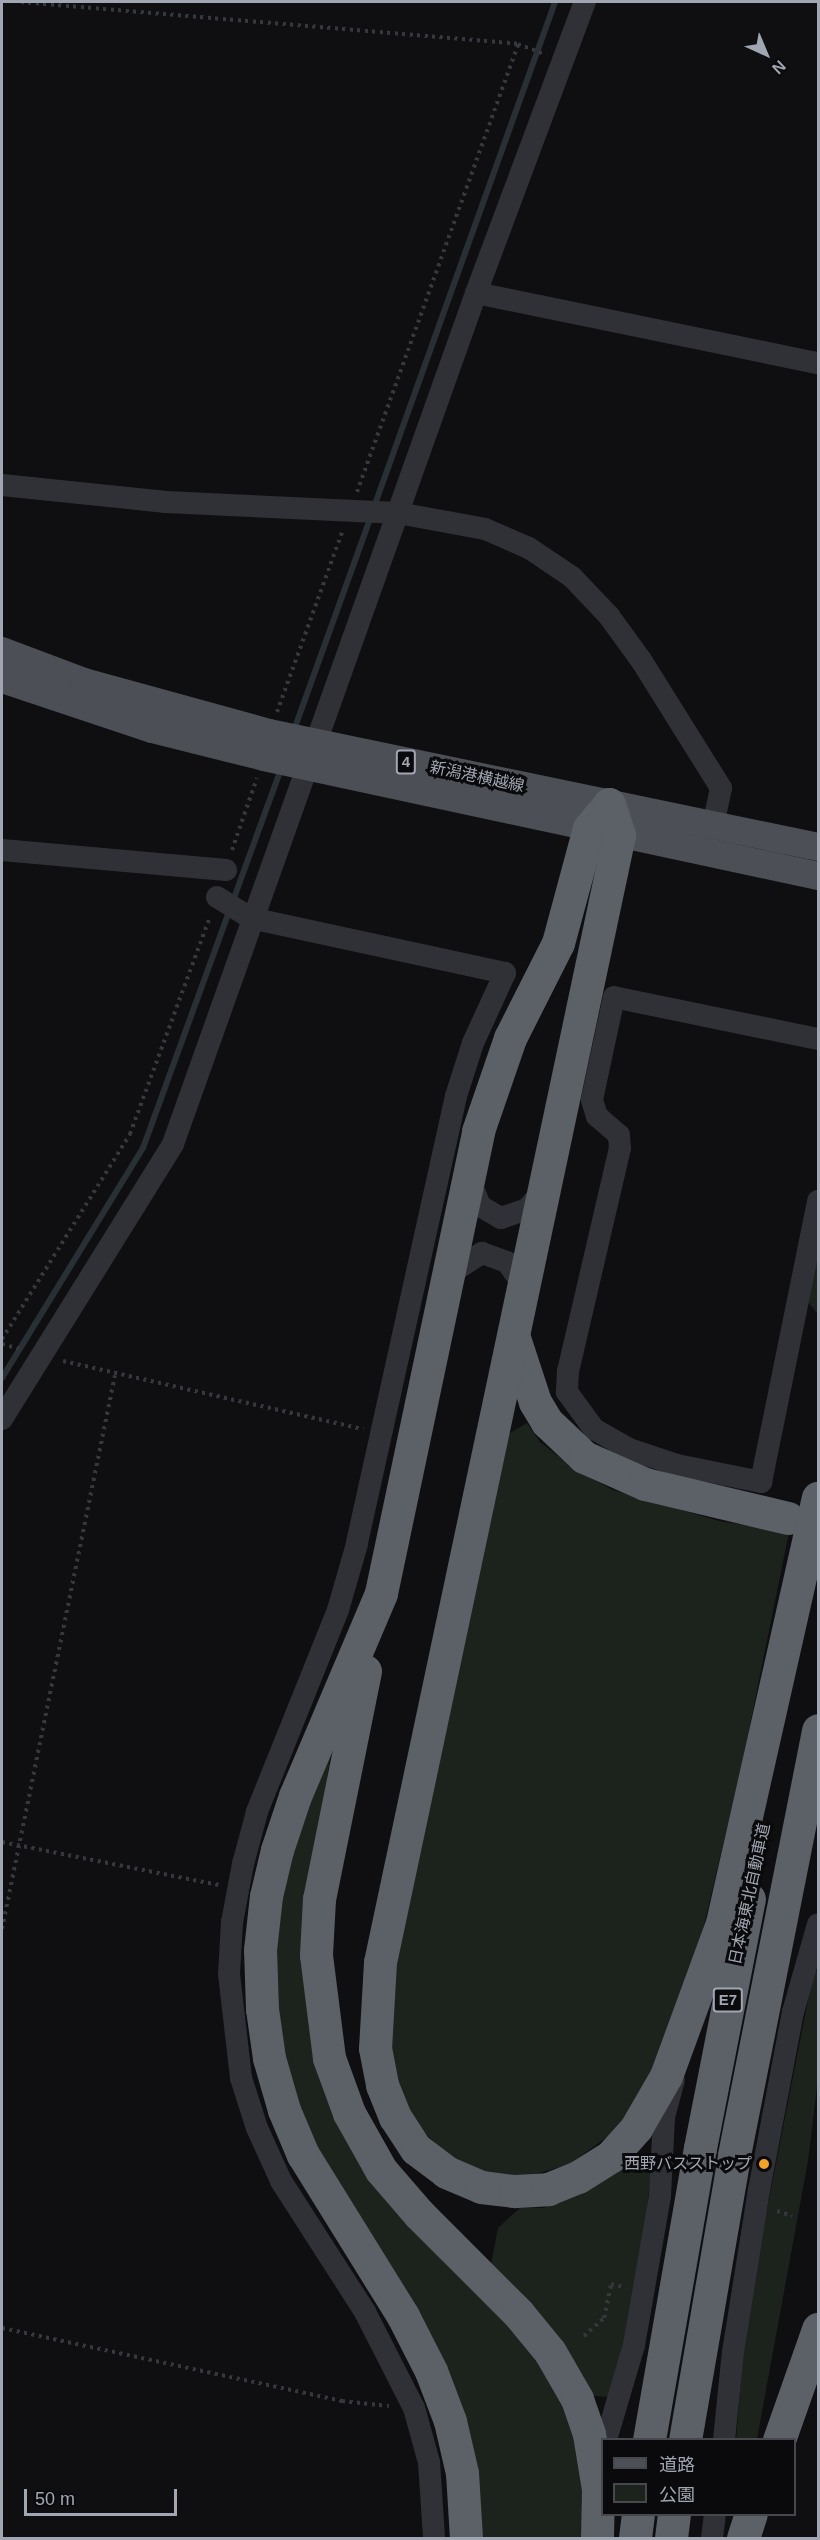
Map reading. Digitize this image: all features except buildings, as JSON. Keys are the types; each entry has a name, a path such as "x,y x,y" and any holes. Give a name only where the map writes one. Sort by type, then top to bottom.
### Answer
{"highway":[{"path":"597,2538 600,2474 577,2399 550,2352 381,2170 350,2113 329,2058 316,1955 319,1899 478,1131 510,1038 558,943 606,822"},
{"path":"606,822 523,1286 380,1962 375,2008 375,2049 382,2085 395,2117 416,2148 446,2172 481,2187 515,2191 548,2188 578,2177 611,2156 636,2128 666,2076 691,2016 722,1923 819,1498"},
{"path":"513,1334 535,1402 547,1422 584,1457 645,1484 788,1518"},
{"name":"日本海東北自動車道","path":"649,2438 726,2010 819,1563"},
{"path":"381,1593 295,1797 277,1850 266,1896 260,1950 262,2009 269,2058 303,2155 403,2316 431,2371 450,2421 462,2473 466,2538"},
{"name":"E7","path":"685,2438 734,2155 819,1730"},
{"path":"779,2438 819,2329"},
{"path":"635,2538 638,2516"},
{"path":"671,2538 674,2516"},
{"path":"743,2538 751,2516"}],"main road":[{"name":"新潟港横越線","path":"2,651 266,745"},
{"name":"新潟港横越線","path":"2,680 152,729 266,745 606,822 819,876"},
{"name":"新潟港横越線","path":"606,822 713,825 819,847"}],"street":[{"path":"2,1419 173,1144 251,918 476,293 560,61 585,2"},
{"path":"476,293 819,363"},
{"path":"2,485 166,502 398,513 484,529 529,548 572,577 609,615 641,660 721,788 713,825"},
{"path":"2,850 226,870"},
{"path":"217,897 251,918 505,974 473,1043 456,1096 382,1433 338,1610 257,1812 238,1888 229,1974 241,2078 257,2128 281,2181 365,2312 414,2408 429,2462 434,2538"},
{"path":"819,1039 614,997 592,1100 597,1116 619,1135 620,1148 568,1371 567,1392 594,1429 629,1449 677,1465 761,1482 819,1201"},
{"path":"468,1175 480,1206 501,1218 527,1209 541,1193"},
{"path":"443,1295 457,1269 482,1253 507,1262 523,1286"},
{"path":"724,2438 733,2352 759,2190 793,2012 819,1924"},
{"path":"606,2438 634,2345 660,2196 664,2117 691,2016"},
{"path":"711,2538 715,2516"}],"path":[{"path":"21,2 518,44 560,61"},
{"path":"226,870 266,745 518,44"},
{"path":"2,1339 130,1134 217,897"},
{"path":"42,1355 115,1375 382,1433"},
{"path":"2,1929 115,1375"},
{"path":"2,1842 238,1888"},
{"path":"584,2336 604,2318 611,2284 625,2287"},
{"path":"2,2328 342,2401 414,2408"}],"green space":[{"path":"818,1233 818,1311 816,1312 804,1297"},
{"path":"527,1423 540,1442 576,1470 613,1490 719,1521 789,1532 742,1764 700,1942 645,2090 615,2131 570,2164 529,2176 497,2177 452,2160 417,2125 397,2090 388,2026 395,1966 505,1436"},
{"path":"331,1753 320,1823 328,2092 540,2354 574,2419 583,2492 581,2538 481,2538 476,2467 290,2096 274,2011 270,1927 299,1812"},
{"path":"814,1970 818,1971 818,2078 808,2161 757,2438 736,2438 746,2316"},
{"path":"632,2152 653,2159 634,2312 608,2397 584,2395 491,2265 498,2228 521,2207 543,2208 595,2185"}],"waterway":[{"path":"374,507 555,2"},
{"path":"294,730 371,516"},
{"path":"2,1378 143,1148 281,768"}],"place":[{"name":"西野バスストップ","path":"764,2164"}]}
